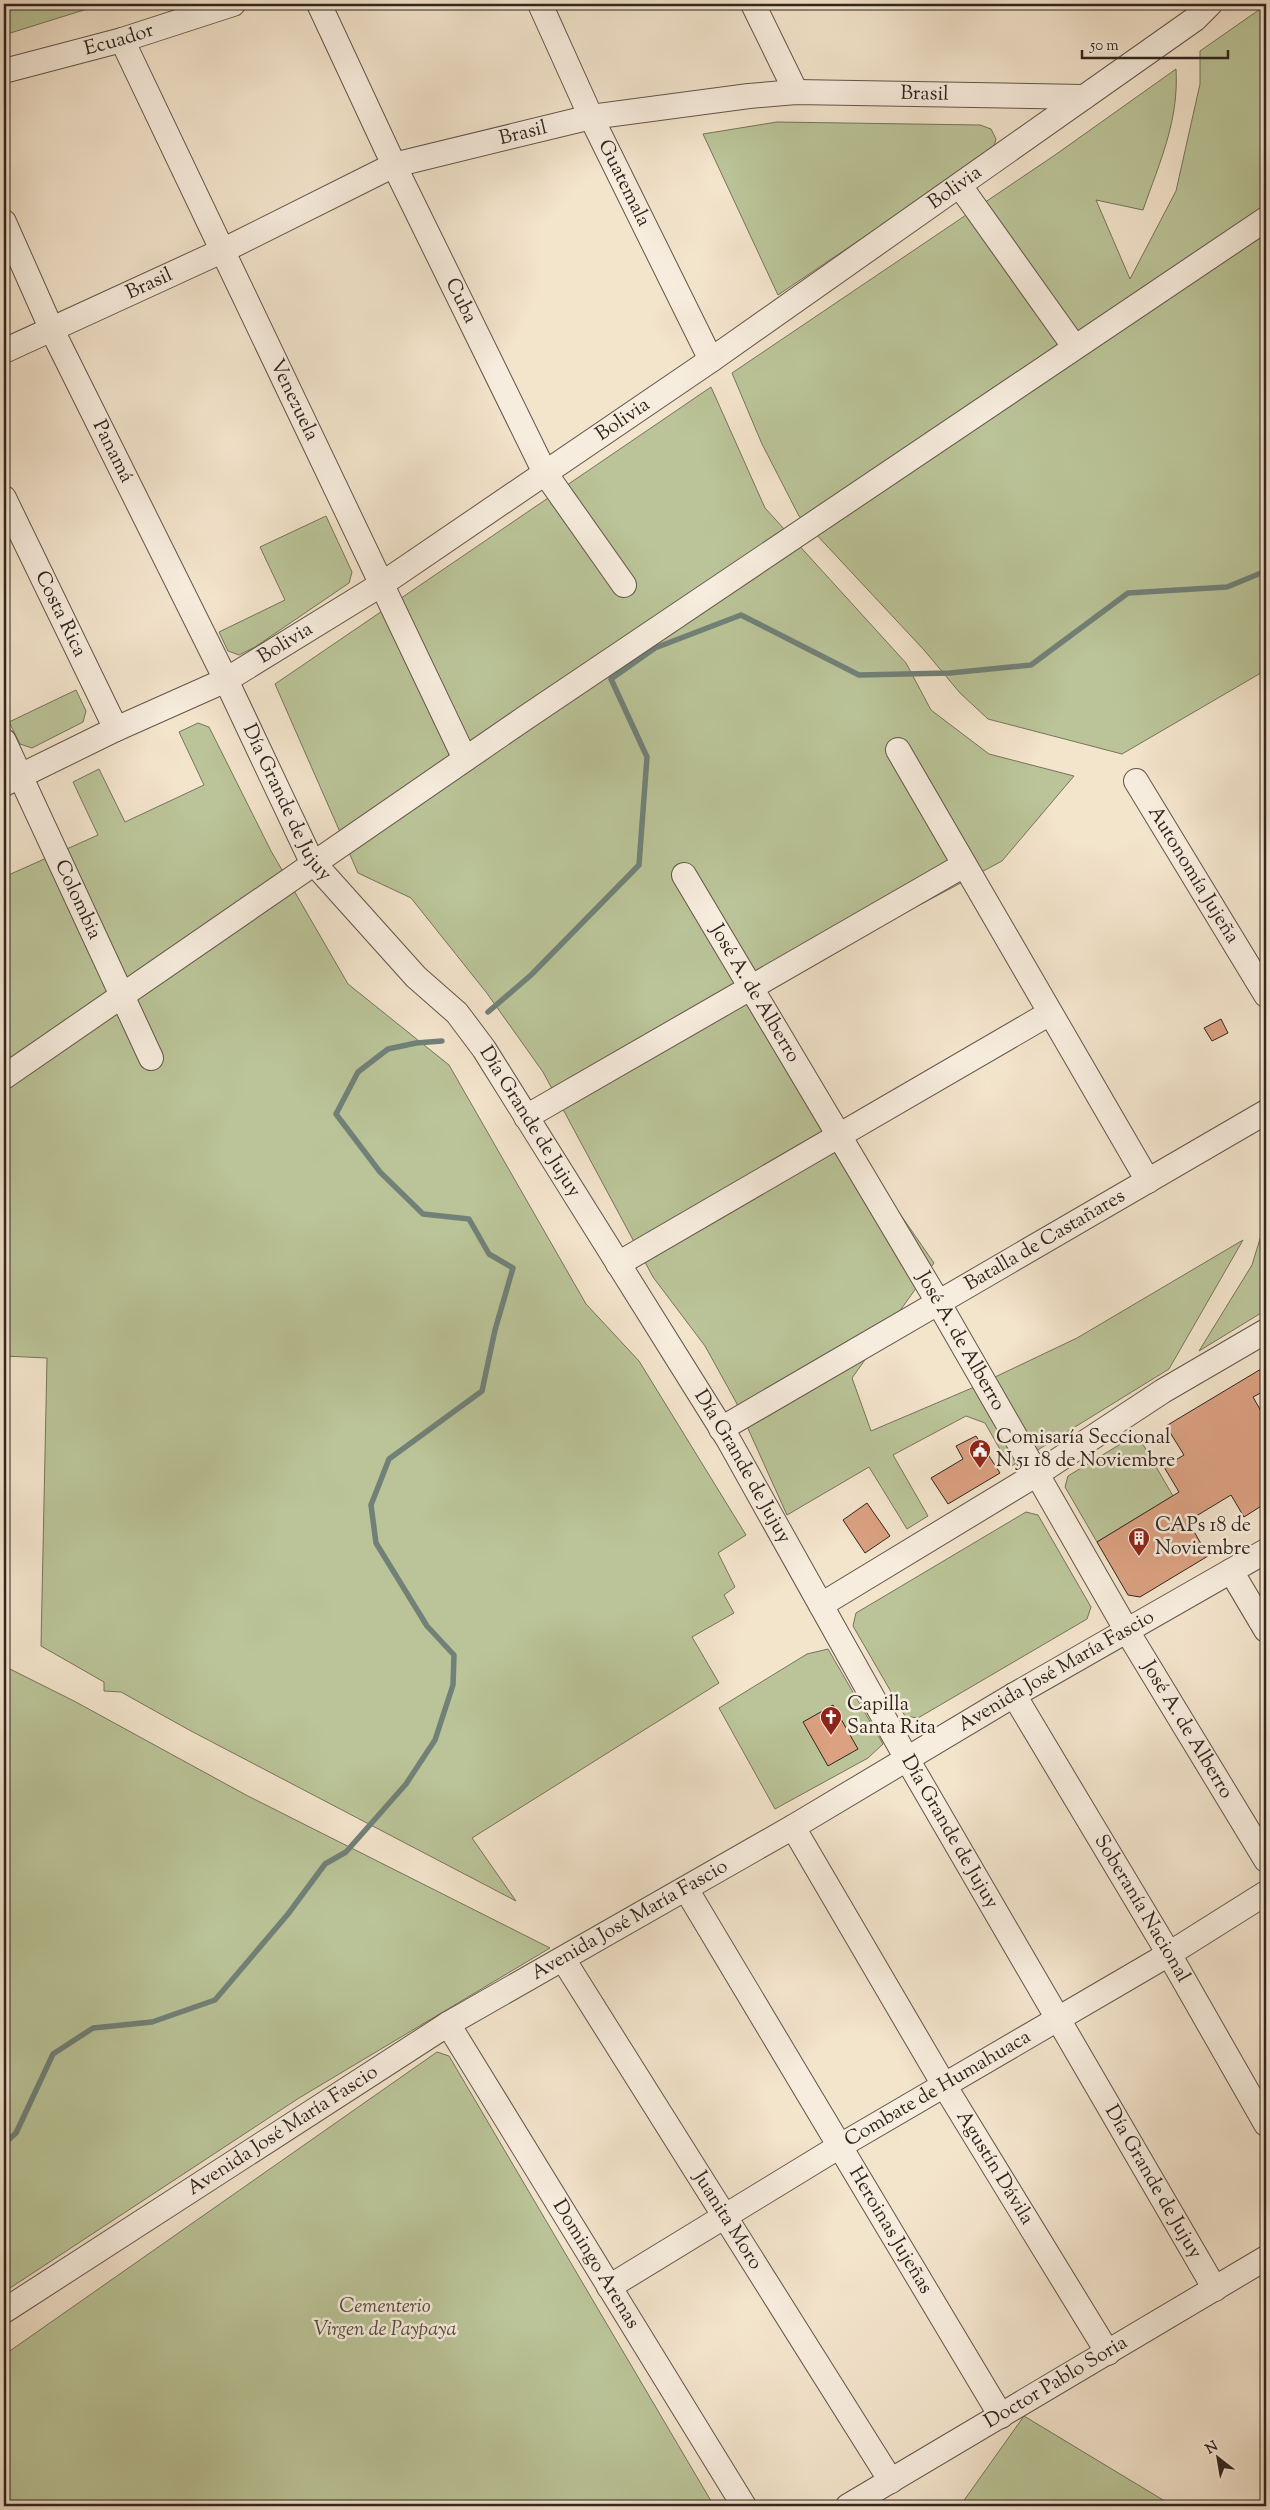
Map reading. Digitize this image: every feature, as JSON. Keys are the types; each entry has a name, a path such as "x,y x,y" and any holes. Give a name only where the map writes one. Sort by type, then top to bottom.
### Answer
{"street":[{"name":"Ecuador","path":"4,71 122,40 232,4"},
{"name":"Cuba","path":"319,4 394,165 545,473 624,585"},
{"name":"Guatemala","path":"540,4 591,117 711,360"},
{"path":"753,4 796,92"},
{"name":"Bolivia","path":"12,780 116,729 226,680 382,584 711,360 960,186 1195,19 1210,4"},
{"name":"Venezuela","path":"122,40 224,250 465,759"},
{"name":"Brasil","path":"4,351 224,250 394,165 591,117 749,96 796,92 1084,98"},
{"path":"960,186 1071,342"},
{"path":"4,1077 465,759 1266,219"},
{"name":"Panamá","path":"4,222 51,328 226,680"},
{"name":"Costa Rica","path":"4,498 116,729"},
{"name":"Día Grande de Jujuy","path":"226,680 314,863 416,977 457,1013 484,1049 721,1429 907,1759 1215,2289"},
{"name":"Colombia","path":"4,742 12,780 122,995 151,1058"},
{"path":"898,750 1148,1180"},
{"name":"Autonomía Jujeña","path":"1136,781 1266,995"},
{"path":"526,1117 964,865"},
{"name":"José A. de Alberro","path":"684,875 938,1302 1127,1631 1266,1860"},
{"path":"618,1264 1050,1013"},
{"name":"Batalla de Castañares","path":"721,1429 1266,1112"},
{"path":"821,1605 1037,1474 1163,1391 1266,1331"},
{"name":"Avenida José María Fascio","path":"4,2311 448,2024 794,1827 1014,1695 1266,1551"},
{"path":"1231,1571 1266,1630"},
{"name":"Soberanía Nacional","path":"1014,1695 1169,1954 1266,2124"},
{"name":"Agustín Dávila","path":"794,1827 944,2085 1108,2353"},
{"name":"Heroinas Jujeñas","path":"686,1889 1001,2416"},
{"name":"Combate de Humahuaca","path":"609,2287 840,2146 1169,1954 1266,1893"},
{"name":"Juanita Moro","path":"563,1959 891,2481"},
{"name":"Domingo Arenas","path":"448,2024 744,2506"},
{"name":"Doctor Pablo Soria","path":"848,2506 1266,2258"}],"green space":[{"path":"4,4 103,4 4,35"},
{"path":"1263,7 1266,8 1266,670 1122,754 988,719 960,693 924,650 799,516 762,444 732,373 1055,155 1176,69 1176,88 1171,124 1162,158 1143,210 1096,200 1130,279 1176,191 1200,84 1200,51"},
{"path":"777,122 980,125 991,129 996,139 993,150 778,295 703,134"},
{"path":"711,387 765,508 906,663 931,710 989,754 1074,776 1002,861 749,996 934,1263 852,1378 871,1431 972,1388 1077,1338 1243,1240 1169,1369 1010,1467 985,1423 966,1416 893,1455 928,1516 907,1529 869,1467 787,1515 736,1402 705,1346 653,1277 543,1072 486,992 411,898 358,873 275,684"},
{"path":"326,516 352,572 349,583 255,647 239,655 228,651 219,632 285,600 260,547"},
{"path":"76,690 86,711 83,722 32,748 20,744 9,722"},
{"path":"198,723 209,727 271,851 348,984 449,1065 586,1304 639,1361 746,1535 718,1553 735,1587 724,1595 734,1613 692,1637 719,1683 472,1838 516,1901 191,1731 121,1692 104,1691 104,1682 41,1646 47,1358 4,1356 4,877 98,835 73,782 99,769 125,822 204,785 179,732"},
{"path":"1266,1219 1266,1310 1199,1351 1252,1265"},
{"path":"1137,1434 1173,1496 1097,1542 1065,1487 1068,1476"},
{"path":"1026,1512 1038,1515 1091,1607 1087,1619 918,1718 905,1716 853,1626 856,1613"},
{"path":"828,1649 883,1744 868,1758 775,1809 719,1708 807,1654"},
{"path":"4,1666 74,1701 246,1795 550,1948 299,2098 4,2292"},
{"name":"Cementerio Virgen de Paypaya","path":"437,2052 449,2056 714,2506 4,2506 4,2355"},
{"path":"1024,2416 1173,2506 960,2506"}],"building":[{"path":"1221,1019 1228,1033 1212,1041 1204,1028"},
{"path":"1266,1366 1266,1390 1253,1397 1266,1420 1266,1503 1244,1517 1231,1495 1188,1521 1208,1556 1140,1597 1128,1595 1097,1542 1179,1492 1164,1467 1184,1455 1166,1426"},
{"name":"Comisaría Seccional N 51 18 de Noviembre","path":"976,1436 1000,1473 948,1504 931,1478 963,1459 956,1446"},
{"path":"867,1503 890,1536 865,1553 843,1520"},
{"name":"Capilla Santa Rita","path":"833,1705 858,1749 828,1766 803,1722"}],"waterway":[{"path":"488,1012 531,975 639,865 647,757 611,679 655,648 741,615 859,675 950,673 1031,665 1128,593 1227,587 1266,571"},
{"path":"4,2144 16,2133 53,2054 93,2028 152,2022 215,2000 288,1914 325,1864 346,1852 406,1784 435,1740 453,1685 454,1655 427,1626 376,1543 371,1505 389,1459 482,1391 495,1330 513,1268 489,1254 469,1219 423,1214 380,1172 336,1114 358,1072 388,1049 416,1043 442,1041"}],"place":[{"name":"Comisaría Seccional N 51 18 de Noviembre","path":"980,1469"},
{"name":"CAPs 18 de Noviembre","path":"1139,1557"},
{"name":"Capilla Santa Rita","path":"831,1736"}]}
